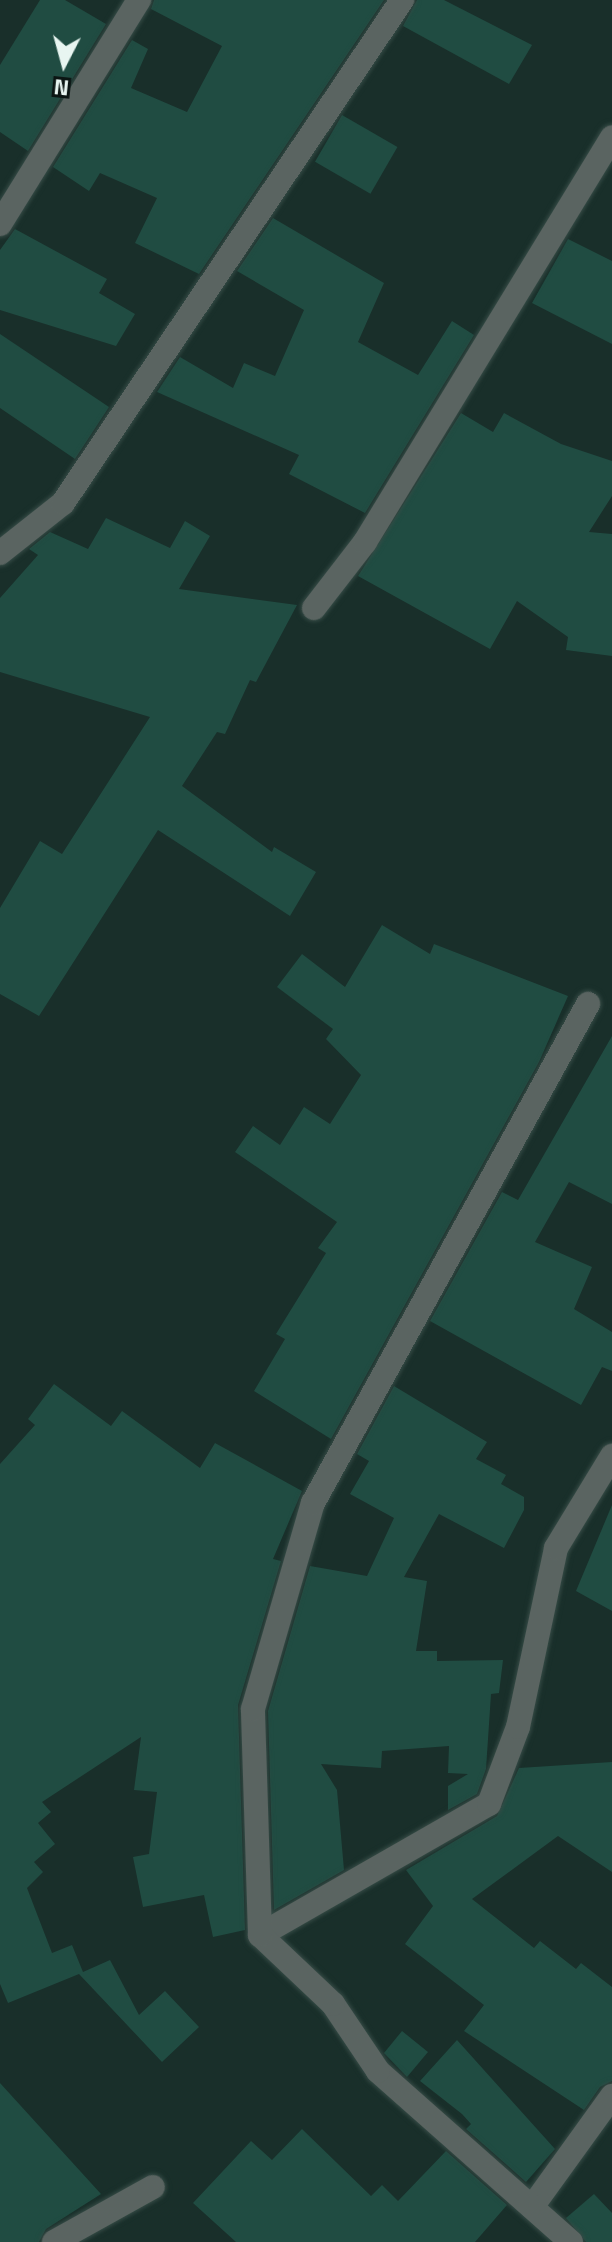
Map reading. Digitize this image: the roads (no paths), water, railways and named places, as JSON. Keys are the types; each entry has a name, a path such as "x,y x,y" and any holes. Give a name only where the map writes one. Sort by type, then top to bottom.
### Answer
{"street":[{"path":"0,224 139,0"},
{"path":"0,553 63,503 402,0"},
{"path":"314,608 365,542 612,137"},
{"path":"571,2242 378,2071 333,2004 260,1935 253,1709 313,1503 588,1004"},
{"path":"260,1935 489,1804 518,1727 556,1548 612,1456"},
{"path":"532,2207 612,2096"},
{"path":"54,2242 153,2187"}]}
